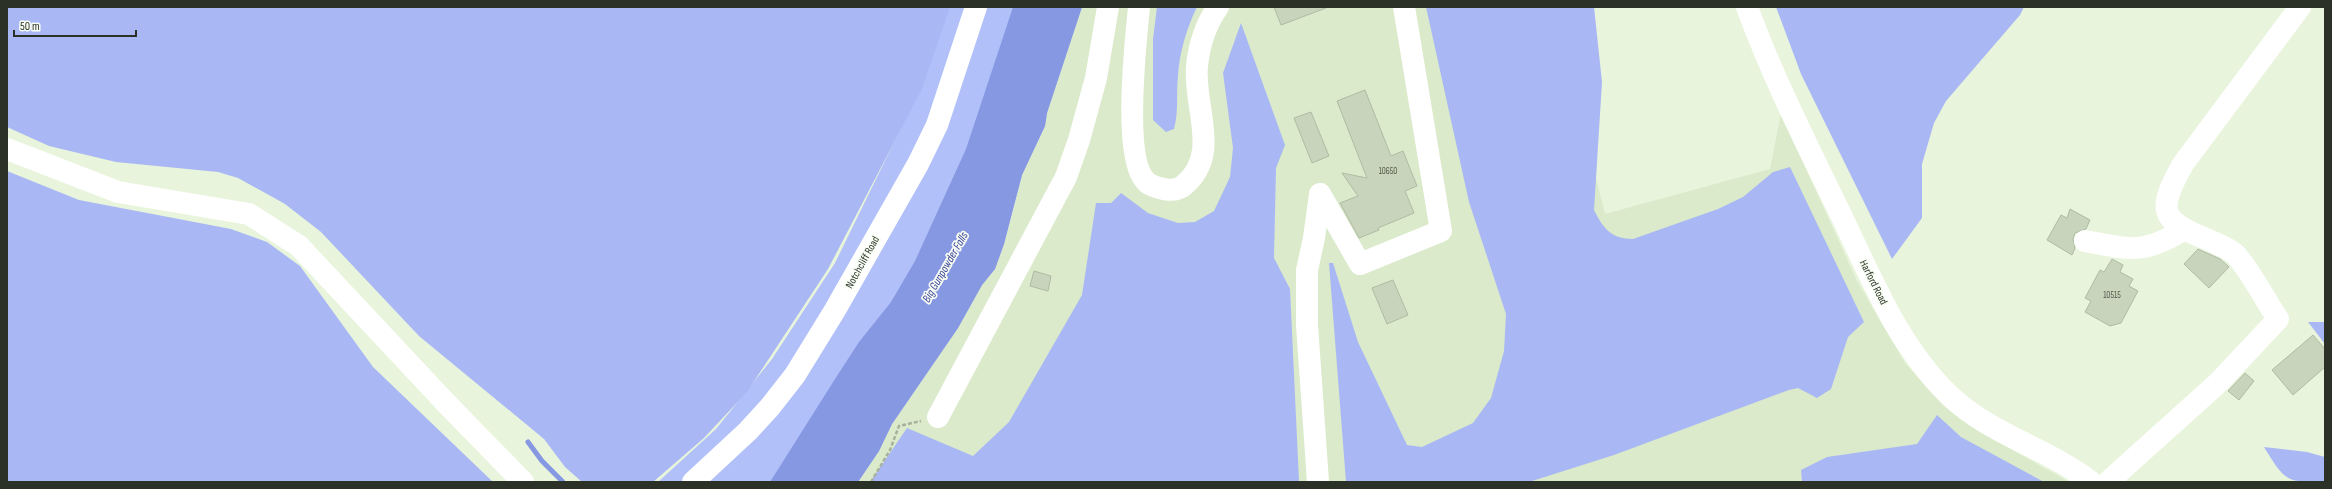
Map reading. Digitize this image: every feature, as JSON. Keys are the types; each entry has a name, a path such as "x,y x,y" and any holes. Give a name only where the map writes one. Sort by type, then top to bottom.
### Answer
{"main road":[{"name":"Notchcliff Road","path":"693,482 748,431 770,407 795,375 835,310 918,164 936,125 976,7"},
{"path":"938,417 1066,177 1079,140 1096,78 1108,7"},
{"path":"1139,7 1132,138 1137,166 1148,182 1162,190 1180,188 1195,177 1201,158 1205,142 1197,67 1202,38 1218,7"},
{"path":"1318,482 1307,325 1306,270 1314,238 1320,194 1360,264 1441,231 1404,7"},
{"name":"Harford Road","path":"1747,7 1773,71 1833,198 1878,291 1916,357 1949,396 1969,411 2070,468 2091,482"},
{"path":"2108,482 2218,383 2278,319 2235,254 2220,245 2183,230 2169,218 2166,208 2170,186 2183,164 2211,123 2300,7"},
{"path":"7,148 118,192 249,214 299,246 445,402 523,482"},
{"path":"2085,241 2136,249 2149,247 2183,230"}],"path":[{"path":"870,482 890,450 898,426 938,417"}],"shaded area":[{"path":"7,7 950,7 922,89 828,269 747,392 704,438 653,482 582,482 565,467 544,439 419,336 321,232 285,204 238,178 218,172 116,162 49,146 7,127"},
{"path":"946,7 1082,7 1047,113 1045,126 1022,175 1004,244 995,269 982,285 958,328 892,424 879,451 858,482 658,482 716,429 772,359 835,263 901,128"},
{"path":"1082,7 1553,7 1605,214 1770,169 1781,114 1857,281 1905,363 1945,407 2009,448 2069,482 858,482 879,451 892,424 958,328 982,285 995,269 1011,220 1022,175 1045,126 1047,113"},
{"path":"1157,7 1197,7 1187,32 1180,59 1174,129 1166,132 1153,120 1153,39"},
{"path":"1426,7 1594,7 1602,82 1594,210 1604,227 1613,235 1633,239 1718,209 1743,197 1773,172 1790,167 1864,322 1848,337 1831,389 1817,398 1798,388 1789,390 1614,455 1529,482 1346,482 1329,263 1333,263 1358,342 1407,445 1422,447 1473,423 1491,398 1504,351 1506,314 1469,202"},
{"path":"1776,7 2024,7 2020,15 1946,101 1934,123 1922,164 1922,218 1892,259 1801,74"},
{"path":"1241,23 1285,145 1276,168 1274,258 1290,289 1299,481 870,482 907,428 973,456 1009,422 1082,295 1096,203 1111,203 1121,193 1148,213 1178,223 1195,222 1214,211 1230,177 1233,148 1223,73"},
{"path":"7,171 79,200 231,229 267,242 300,266 373,367 493,482 7,482"},
{"path":"2308,322 2325,322 2325,344"},
{"path":"1937,415 1961,437 2044,482 1802,482 1801,470 1827,457 1917,444"},
{"path":"2264,447 2307,452 2325,457 2325,482 2294,480 2287,477 2277,467"}],"water":[{"name":"Big Gunpowder Falls","path":"1013,7 1082,7 1047,113 1045,126 1022,175 1004,244 995,269 982,285 958,328 892,424 879,451 858,482 770,482 859,342 891,302 915,261 966,149"}],"building":[{"path":"1274,7 1325,7 1326,8 1281,25"},
{"path":"1365,90 1391,156 1403,151 1417,186 1405,191 1414,213 1378,228 1379,230 1359,238 1340,203 1358,196 1342,173 1367,178 1337,101"},
{"path":"1311,112 1329,156 1312,163 1294,118"},
{"path":"2070,209 2090,220 2086,229 2075,233 2073,239 2075,248 2072,255 2047,240 2061,215 2067,218"},
{"path":"2198,249 2220,259 2229,267 2209,288 2184,264"},
{"path":"2112,259 2123,265 2120,272 2133,279 2129,286 2138,291 2121,323 2110,326 2085,312 2091,301 2085,298 2100,270 2104,272"},
{"path":"1034,271 1051,276 1048,291 1030,286"},
{"path":"1393,280 1408,315 1387,324 1372,288"},
{"path":"2313,335 2325,349 2325,367 2293,395 2272,370"},
{"path":"2245,373 2254,381 2239,400 2228,391"}],"waterway":[{"path":"528,442 542,461 563,482"}]}
